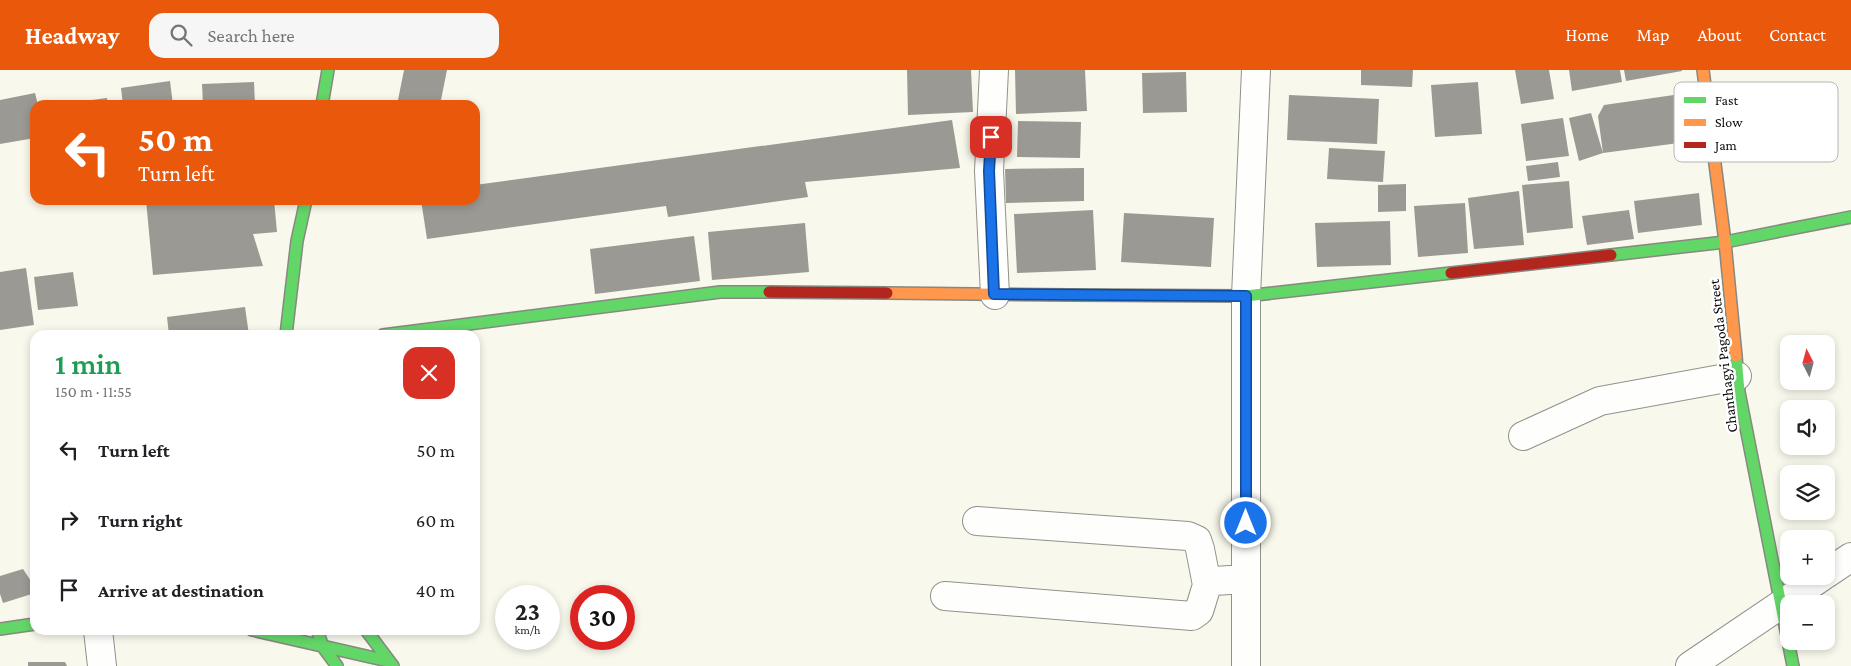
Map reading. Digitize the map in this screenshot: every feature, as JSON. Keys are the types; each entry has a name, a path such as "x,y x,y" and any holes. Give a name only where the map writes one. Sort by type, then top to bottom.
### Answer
{"main road":[{"path":"323,100 328,70"},
{"name":"Chanthagyi Pagoda Street","path":"1715,162 1725,242 1738,376 1780,606"},
{"path":"287,330 297,241 305,205"},
{"path":"423,330 720,292 1246,296 1725,242 1851,217"},
{"path":"0,629 30,625"},
{"path":"278,635 390,663"},
{"path":"319,635 323,647 337,666"},
{"path":"370,635 390,663"},
{"name":"Chanthagyi Pagoda Street","path":"1790,650 1793,666"}],"street":[{"path":"994,70 989,171 994,294"},
{"path":"1246,666 1246,296 1256,70"},
{"path":"1524,436 1600,401 1738,376"},
{"path":"945,596 1192,616 1199,612 1207,585 1200,549 1196,540 1188,536 977,521"},
{"path":"1835,568 1851,557"},
{"path":"1207,585 1214,581 1246,579"},
{"path":"1796,595 1810,585"},
{"path":"1690,666 1780,606"},
{"path":"99,635 102,666"}],"building":[{"path":"404,70 447,70 441,100 398,100"},
{"path":"907,70 971,70 973,112 908,115"},
{"path":"1015,70 1085,70 1087,111 1016,114"},
{"path":"1361,70 1413,70 1412,87 1361,85"},
{"path":"1515,70 1549,70 1554,99 1521,104"},
{"path":"1569,70 1620,70 1622,82 1572,91"},
{"path":"1624,70 1682,70 1682,71 1626,81"},
{"path":"1186,72 1187,112 1143,113 1142,73"},
{"path":"170,81 172,100 122,100 121,88"},
{"path":"254,82 255,100 203,100 202,84"},
{"path":"1478,82 1482,134 1435,137 1431,85"},
{"path":"35,93 37,100 30,100 30,139 0,144 0,100"},
{"path":"1289,95 1379,99 1377,144 1287,140"},
{"path":"1674,95 1674,144 1603,153 1598,116 1604,105"},
{"path":"1591,113 1603,153 1579,161 1569,118"},
{"path":"1563,118 1569,156 1526,161 1521,124"},
{"path":"952,120 960,168 805,182 808,197 668,217 666,206 427,239 422,205 480,205 480,184"},
{"path":"1018,121 1081,122 1080,158 1017,157"},
{"path":"1329,148 1385,151 1383,182 1327,179"},
{"path":"1558,162 1560,177 1528,181 1526,166"},
{"path":"1084,168 1084,201 1006,203 1005,169"},
{"path":"1569,181 1573,228 1527,233 1522,185"},
{"path":"1406,184 1406,211 1378,212 1378,185"},
{"path":"1519,191 1524,245 1474,249 1468,198"},
{"path":"1699,193 1702,225 1638,233 1634,201"},
{"path":"1465,203 1468,253 1418,257 1414,206"},
{"path":"146,205 274,205 277,232 253,234 263,266 153,275"},
{"path":"1093,210 1096,270 1017,273 1014,214"},
{"path":"1629,210 1634,239 1587,245 1582,216"},
{"path":"1124,213 1214,218 1211,267 1121,262"},
{"path":"1390,221 1391,265 1317,267 1315,223"},
{"path":"805,223 809,272 712,280 708,232"},
{"path":"694,236 700,281 595,294 590,249"},
{"path":"26,268 34,325 0,330 0,272"},
{"path":"73,272 78,306 38,310 34,277"},
{"path":"245,307 248,330 168,330 167,317"},
{"path":"23,569 30,580 30,595 3,603 0,594 0,576"},
{"path":"28,662 65,662 67,666 28,666"}],"traffic: fast":[{"path":"323,100 328,70"},
{"path":"287,330 297,241 305,205"},
{"path":"1611,255 1725,242 1851,217"},
{"path":"1070,295 1246,296 1451,273"},
{"path":"422,330 720,292 769,292"},
{"path":"1736,356 1739,392 1793,666"},
{"path":"0,629 30,625"},
{"path":"274,635 388,661"},
{"path":"319,635 323,647 337,666"},
{"path":"370,635 393,666"}],"traffic: slow":[{"path":"1703,70 1705,82"},
{"path":"1715,162 1736,356"},
{"path":"887,293 1070,295"}],"traffic: jam":[{"path":"1451,273 1611,255"},
{"path":"769,292 887,293"}],"route":[{"path":"991,137 989,171 994,294 1246,296 1246,523"}]}
